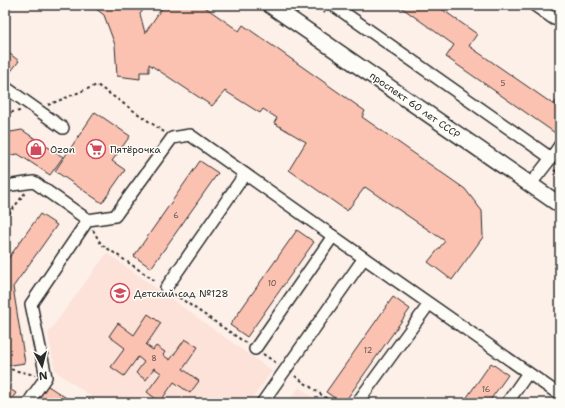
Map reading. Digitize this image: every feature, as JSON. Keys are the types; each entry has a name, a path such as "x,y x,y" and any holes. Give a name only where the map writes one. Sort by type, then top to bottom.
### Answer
{"main road":[{"name":"проспект 60 лет СССР","path":"279,7 560,205"}],"lane":[{"path":"333,5 551,158"},
{"path":"534,5 554,19"},
{"path":"5,87 63,128"},
{"path":"5,186 34,182 88,220 115,216 172,138 190,134 560,395"},
{"path":"530,184 560,145"},
{"path":"166,288 245,174"},
{"path":"28,403 46,377 31,304 88,220"},
{"path":"255,348 333,236"},
{"path":"262,403 364,258"},
{"path":"357,403 429,304"},
{"path":"506,403 528,373"}],"path":[{"path":"5,113 36,109 98,85 172,138"},
{"path":"5,219 34,182"},
{"path":"88,220 101,244 255,348 333,403"},
{"path":"5,368 46,377"}],"shaded area":[{"name":"Детский сад №128","path":"107,253 272,371 249,403 101,403 55,371 48,333"},
{"path":"299,387 320,403 288,403"}],"building":[{"path":"91,5 147,5 140,14 145,33 164,5 202,5 239,31 243,25 365,111 362,117 465,189 482,211 483,237 452,280 428,262 445,241 365,187 347,211 289,170 306,142 274,123 277,118 263,109 260,113 225,91 212,106 149,64 149,72 140,72 140,79 117,76 115,45 104,15"},
{"path":"398,5 436,5 477,34 469,46 560,109 560,132 558,135 446,57 454,45"},
{"path":"549,5 560,5 560,13"},
{"path":"5,50 19,61 5,79"},
{"path":"560,96 560,108 554,104"},
{"name":"Пятёрочка","path":"95,112 130,136 112,161 125,170 102,203 55,171"},
{"path":"22,130 63,157 50,175 18,154 5,156 5,133"},
{"path":"200,161 218,173 151,268 134,256"},
{"path":"40,214 57,225 13,287 25,363 5,366 5,263"},
{"path":"297,230 314,242 247,337 230,325"},
{"path":"393,297 410,309 344,403 342,403 326,392"},
{"path":"148,314 161,323 146,345 153,350 156,346 165,352 163,355 170,360 185,339 198,347 183,369 199,381 190,393 174,382 160,402 147,392 161,373 154,368 146,380 136,373 144,362 138,357 124,376 111,367 125,348 109,336 118,323 134,335"},
{"path":"491,363 508,375 488,403 463,403"},
{"path":"45,384 74,403 33,403"},
{"path":"5,386 16,393 9,403 5,403"}],"place":[{"name":"Ozon","path":"36,149"},
{"name":"Пятёрочка","path":"96,149"},
{"name":"Детский сад №128","path":"120,293"}]}
